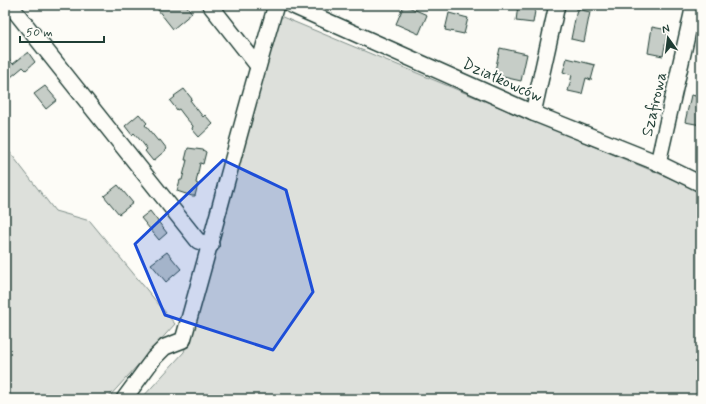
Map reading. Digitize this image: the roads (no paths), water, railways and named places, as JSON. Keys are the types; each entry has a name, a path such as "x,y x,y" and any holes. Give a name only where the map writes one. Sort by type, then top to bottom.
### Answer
{"street":[{"path":"10,5 198,242 211,245"},
{"path":"210,5 258,66"},
{"path":"124,399 154,358 165,347 183,340 211,245 258,66 276,5"},
{"name":"Działkowców","path":"292,5 533,112 658,164 701,184"},
{"path":"533,112 557,5"},
{"name":"Szafirowa","path":"658,164 694,5"}]}
